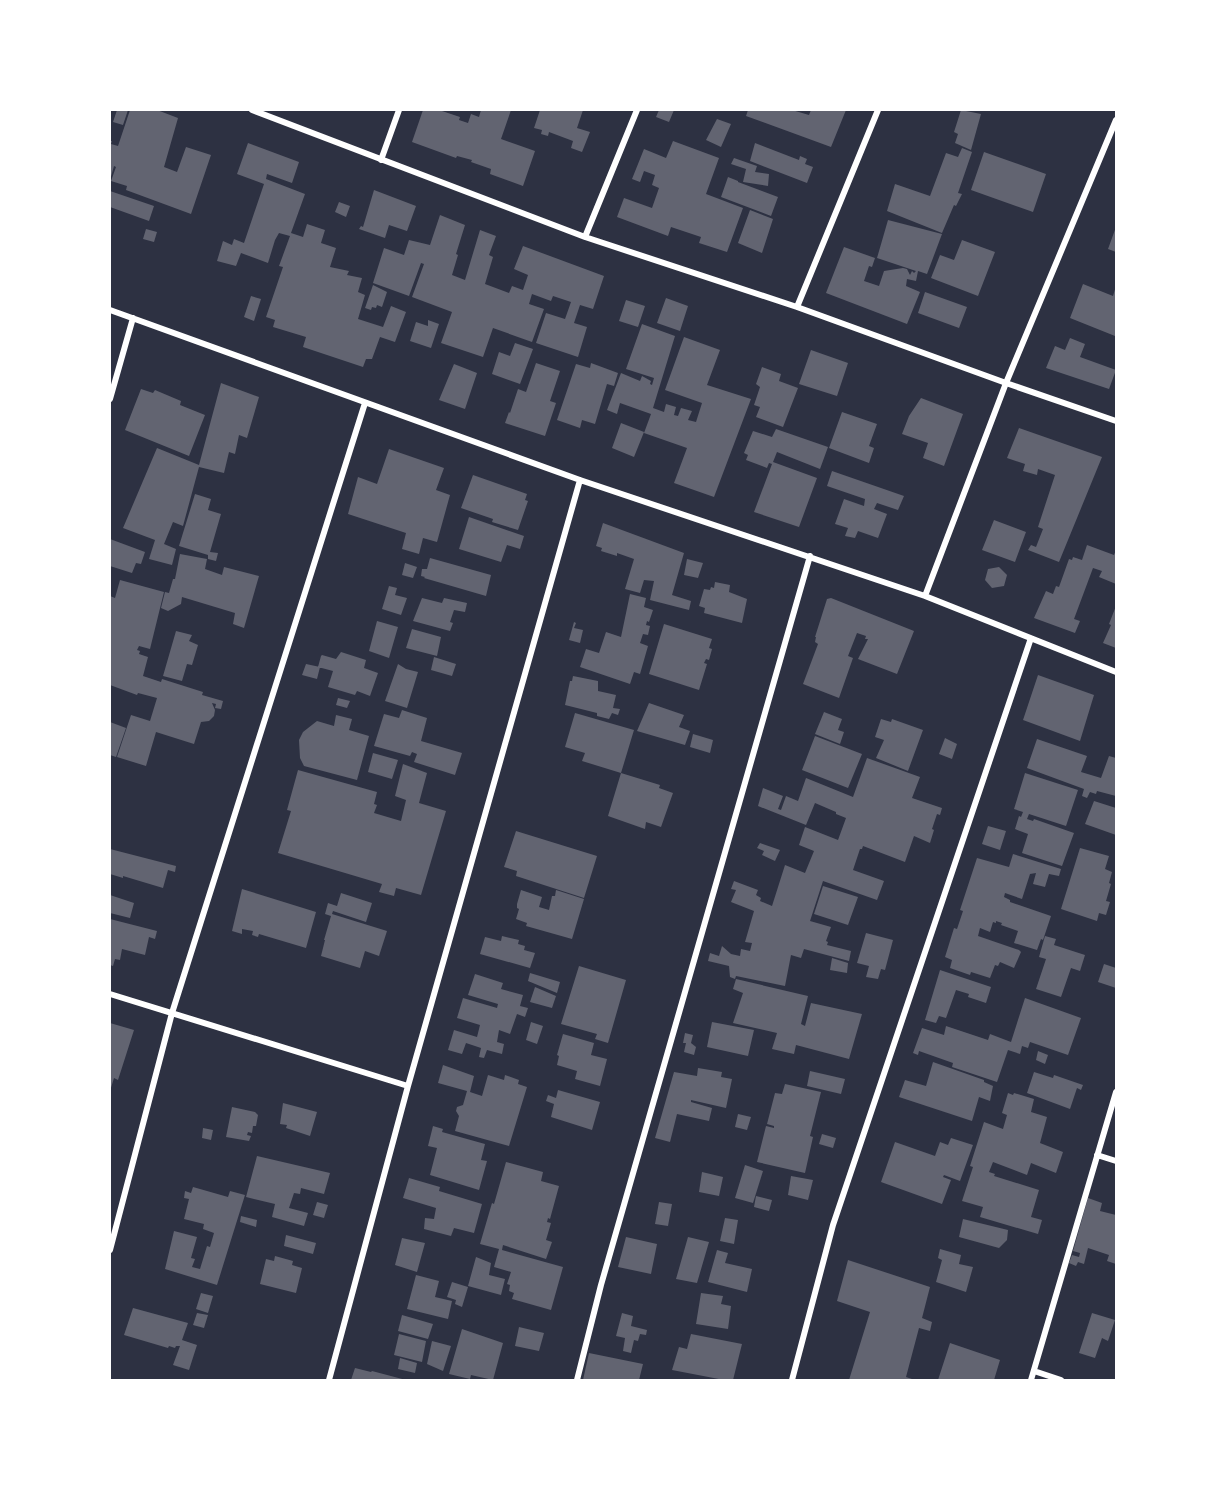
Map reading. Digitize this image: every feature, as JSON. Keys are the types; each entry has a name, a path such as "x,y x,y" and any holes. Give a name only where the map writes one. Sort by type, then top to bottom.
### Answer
{"street":[{"path":"252,110 585,237 797,308 1116,421"},
{"path":"381,160 399,110"},
{"path":"585,237 637,110"},
{"path":"797,308 878,110"},
{"path":"925,596 1006,383 1116,120"},
{"path":"110,310 580,480 925,596 1116,672"},
{"path":"110,399 134,318"},
{"path":"110,1250 172,1013 365,403"},
{"path":"329,1380 408,1086 580,480"},
{"path":"577,1380 601,1284 810,556"},
{"path":"792,1380 833,1225 1031,638"},
{"path":"110,994 408,1086"},
{"path":"1031,1380 1116,1092"},
{"path":"1097,1155 1116,1161"},
{"path":"1034,1371 1061,1380"}],"building":[{"path":"117,110 128,110 123,125 113,122"},
{"path":"130,110 157,110 178,118 164,167 177,172 186,147 211,155 191,214 126,190 127,186 111,181 116,167 114,166 110,180 110,141 112,141 111,144 118,146"},
{"path":"423,110 439,110 460,117 459,120 468,123 471,114 479,117 481,110 511,110 501,139 535,151 523,186 490,174 491,169 471,162 472,160 457,156 456,158 412,142"},
{"path":"540,110 583,110 577,128 590,132 582,152 571,148 573,141 549,132 548,136 541,134 542,130 534,128"},
{"path":"659,110 674,110 669,122 656,117"},
{"path":"748,110 792,110 809,115 811,110 846,110 831,147 746,116"},
{"path":"961,110 981,114 971,150 955,143 958,134 954,132"},
{"path":"717,119 731,124 721,147 706,140"},
{"path":"673,141 719,158 706,194 743,208 727,252 699,243 701,237 671,227 668,236 617,217 624,198 652,208 659,188 652,185 655,175 644,171 640,182 632,179 644,149 666,158"},
{"path":"248,143 299,162 292,183 267,174 266,179 305,194 291,233 303,237 307,224 325,230 321,243 336,248 330,267 349,271 347,275 362,278 358,292 365,295 358,319 383,327 391,306 406,312 395,342 380,337 372,359 366,359 363,367 303,347 306,337 273,327 275,320 266,317 283,267 279,266 290,236 279,233 268,263 241,253 236,266 217,261 223,241 232,245 234,239 244,243 264,184 237,174"},
{"path":"755,143 799,160 800,156 807,159 805,164 813,167 807,183 750,161"},
{"path":"962,148 972,152 958,193 962,194 956,206 954,205 942,233 887,211 895,184 930,196 946,153 958,157"},
{"path":"984,152 1046,174 1033,212 971,190"},
{"path":"734,158 757,166 755,172 769,174 768,186 743,182 746,169 731,164"},
{"path":"728,177 778,197 771,216 721,197"},
{"path":"374,190 416,206 407,231 389,225 385,238 359,229 363,227"},
{"path":"110,191 154,206 149,221 110,207"},
{"path":"339,202 350,206 346,217 335,212"},
{"path":"750,210 773,219 762,253 738,243"},
{"path":"440,215 465,225 452,275 465,280 480,230 496,236 489,255 493,257 485,284 509,293 512,286 523,290 528,275 514,269 523,246 604,276 593,309 580,305 574,323 587,327 578,357 536,343 546,313 565,319 571,302 553,296 551,301 532,294 529,304 544,309 532,342 493,328 483,357 441,343 452,312 412,297 424,264 421,263 409,296 373,283 384,248 404,255 409,240 430,245"},
{"path":"888,220 942,234 927,274 918,271 916,281 907,279 906,286 920,292 907,324 826,293 844,247 875,258 872,267 869,266 864,281 879,286 884,271 903,268 907,269 910,275 912,271 914,273 916,271 877,258"},
{"path":"1116,227 1116,252 1108,249"},
{"path":"146,229 157,232 154,242 143,239"},
{"path":"962,240 995,252 978,296 931,278 940,255 954,260"},
{"path":"1083,284 1113,296 1116,286 1115,336 1070,318"},
{"path":"373,285 387,292 382,307 377,305 371,310 365,308"},
{"path":"925,292 967,307 959,328 918,313"},
{"path":"251,296 261,299 254,321 244,317"},
{"path":"666,298 688,306 680,331 657,323"},
{"path":"626,300 645,306 638,327 619,321"},
{"path":"428,320 439,324 431,348 410,341 416,322 428,326"},
{"path":"642,324 675,336 653,408 664,412 666,404 676,407 674,415 678,416 681,408 692,411 688,420 696,422 702,403 665,390 684,337 720,350 707,385 751,399 714,497 674,483 687,448 644,433 651,414 620,403 617,414 607,410 621,373 640,381 642,376 651,381 652,385 654,378 626,369"},
{"path":"1070,338 1085,344 1080,357 1116,370 1109,389 1046,368 1055,346 1065,350"},
{"path":"515,343 533,349 520,384 492,374 499,352 510,356"},
{"path":"811,350 848,363 837,396 799,384"},
{"path":"536,363 560,371 550,401 556,403 545,436 505,423 518,389 526,392"},
{"path":"591,363 618,373 614,386 607,384 595,424 582,420 580,428 557,420 576,364 590,368"},
{"path":"454,364 477,373 465,409 439,400"},
{"path":"762,367 781,374 779,381 798,388 783,427 756,417 760,407 754,405 760,387 756,384"},
{"path":"221,383 259,397 247,438 239,435 235,454 229,452 224,473 199,467 183,526 173,522 164,544 176,549 172,565 149,559 155,540 123,528 157,448 199,465"},
{"path":"141,389 153,393 155,390 181,401 180,405 205,415 189,456 125,430"},
{"path":"921,398 963,414 944,466 923,458 928,443 902,434 909,416"},
{"path":"842,412 877,424 869,446 874,448 869,463 829,448"},
{"path":"621,423 644,432 634,457 612,448"},
{"path":"1019,428 1102,457 1059,562 1028,550 1031,545 1036,547 1043,529 1038,527 1055,475 1038,469 1037,475 1023,471 1025,464 1007,458"},
{"path":"776,429 828,447 820,469 777,452 773,462 817,478 799,527 754,512 772,464 769,463 767,468 746,460 748,455 744,453 753,431 772,437"},
{"path":"389,449 444,468 436,490 450,495 437,542 423,538 419,554 402,549 406,533 348,514 358,477 377,484"},
{"path":"832,471 904,496 898,510 877,503 874,509 887,514 878,538 858,531 855,538 845,536 848,528 835,524 844,499 864,506 865,499 827,486"},
{"path":"473,475 527,494 525,500 528,501 518,530 492,522 493,519 461,508"},
{"path":"195,494 211,499 208,510 221,514 210,552 218,553 216,561 208,559 208,555 179,546"},
{"path":"469,517 524,536 520,549 507,545 501,562 459,549"},
{"path":"994,520 1026,532 1015,562 982,550"},
{"path":"603,523 684,553 672,595 691,601 689,610 650,600 654,581 644,580 640,593 625,589 634,559 617,553 617,556 601,551 602,548 596,546"},
{"path":"110,539 145,552 141,564 136,563 132,573 110,566"},
{"path":"1087,545 1114,555 1116,550 1116,584 1099,577 1102,571 1093,568 1074,619 1080,621 1075,633 1034,618 1046,591 1053,594 1056,586 1059,587 1069,559 1072,560 1073,557 1082,560"},
{"path":"180,554 207,559 205,569 222,575 224,567 259,576 244,628 233,624 235,613 182,597 181,604 168,611 161,608 165,592 169,593 173,579 175,579"},
{"path":"430,558 491,575 486,596 421,576 422,569 427,569"},
{"path":"687,559 703,563 698,578 684,575"},
{"path":"405,563 417,567 413,578 402,575"},
{"path":"999,567 1007,575 1004,586 992,588 985,580 988,569"},
{"path":"120,580 164,592 150,649 139,646 137,650 140,651 139,654 148,657 143,676 161,682 162,679 223,701 221,709 215,708 216,704 212,703 215,710 214,716 209,721 201,722 194,744 156,732 146,766 117,757 131,715 150,721 157,698 138,693 137,695 110,685 110,596 115,598"},
{"path":"715,582 730,585 729,592 747,599 742,623 704,613 705,608 699,606 704,589 714,588"},
{"path":"389,586 397,588 395,595 407,598 401,615 382,609"},
{"path":"630,594 646,598 644,607 653,610 646,625 650,626 648,635 643,634 640,643 648,646 640,674 634,672 630,684 580,667 586,649 599,653 606,632 621,637"},
{"path":"422,598 442,603 444,598 467,603 465,612 454,610 450,631 413,621"},
{"path":"831,598 914,631 897,674 858,659 868,639 857,633 848,656 853,658 839,698 803,684 818,644 815,642 815,637 827,599"},
{"path":"1116,606 1116,648 1103,643"},
{"path":"377,621 398,627 389,658 369,651"},
{"path":"574,622 576,623 574,628 583,630 580,643 569,640"},
{"path":"664,624 712,639 709,648 712,649 709,660 706,659 704,663 707,664 699,690 649,674"},
{"path":"412,629 441,637 437,656 406,648"},
{"path":"176,631 192,635 189,641 198,645 192,665 187,664 182,681 163,676"},
{"path":"341,652 366,660 364,668 378,673 370,696 357,691 355,695 328,687 333,671 318,667 321,656 336,659"},
{"path":"434,657 456,664 452,676 431,670"},
{"path":"306,664 320,667 317,679 302,675"},
{"path":"398,664 418,672 407,708 385,701"},
{"path":"1038,675 1094,695 1080,741 1023,720"},
{"path":"573,676 598,681 598,691 616,695 613,708 620,709 618,715 612,713 609,719 597,716 597,713 565,705"},
{"path":"338,698 350,701 347,708 336,705"},
{"path":"649,703 684,715 679,727 690,731 685,745 637,731"},
{"path":"402,710 427,718 421,741 462,753 455,775 414,762 417,754 412,752 410,756 374,746 384,714 399,718"},
{"path":"824,712 842,719 838,730 844,732 840,744 815,734"},
{"path":"575,713 634,730 621,773 582,761 585,753 565,747"},
{"path":"336,715 352,719 349,730 369,736 357,780 304,766 300,758 299,740 303,732 317,721 334,726"},
{"path":"881,719 891,722 892,719 923,730 908,771 876,758 884,740 875,737"},
{"path":"110,722 126,728 116,757 110,755"},
{"path":"693,734 713,740 710,753 690,747"},
{"path":"815,736 862,754 848,788 802,770"},
{"path":"945,738 957,744 952,759 939,754"},
{"path":"1037,739 1087,756 1081,772 1101,778 1109,756 1116,758 1116,796 1097,791 1096,794 1090,792 1087,798 1082,796 1084,789 1027,768"},
{"path":"373,753 398,760 392,779 368,772"},
{"path":"867,758 920,777 912,798 942,808 940,815 937,814 930,843 914,836 905,862 863,846 860,849 853,870 884,881 877,900 823,881 810,921 831,927 826,941 827,945 851,951 849,961 804,949 801,958 791,955 785,986 736,976 735,979 730,977 729,966 708,961 710,953 719,956 722,946 731,954 740,956 741,949 750,951 752,943 745,942 754,911 731,902 736,890 731,889 734,881 758,890 756,895 761,898 760,901 772,906 785,865 805,873 814,851 799,845 805,827 838,840 846,818 815,803 806,825 758,806 763,788 783,796 778,809 781,810 786,796 798,801 806,778 853,797"},
{"path":"403,764 427,773 419,803 446,811 421,895 396,888 394,896 379,892 382,884 278,853 291,811 287,810 298,770 377,792 374,804 377,805 374,813 401,821 406,800 395,796"},
{"path":"621,773 660,785 659,788 673,793 661,827 646,822 645,829 608,816"},
{"path":"1025,773 1078,790 1066,826 1029,814 1027,819 1033,821 1034,819 1074,833 1062,866 1022,853 1028,834 1015,829 1019,816 1021,817 1023,812 1014,809"},
{"path":"1094,801 1116,808 1116,835 1085,824"},
{"path":"988,826 1006,831 1000,850 982,844"},
{"path":"516,831 597,856 584,898 516,876 517,871 504,867"},
{"path":"760,843 780,850 775,861 762,855 764,851 757,848"},
{"path":"1080,848 1109,856 1105,869 1112,872 1106,901 1110,902 1106,915 1099,913 1097,921 1061,909"},
{"path":"110,849 176,866 175,872 168,870 163,888 110,874"},
{"path":"1013,854 1061,869 1059,876 1049,874 1045,887 1033,884 1036,873 1030,874 1022,899 1005,893 1004,897 1010,902 1051,916 1043,940 1041,939 1037,950 1014,943 1018,931 996,921 996,923 993,922 990,932 980,928 978,936 1019,950 1021,952 1014,968 1000,962 998,966 995,965 990,978 971,972 970,975 950,968 952,960 945,957 954,928 957,929 963,911 960,910 977,858 1009,867"},
{"path":"823,886 858,897 848,925 814,914"},
{"path":"242,889 316,912 306,948 259,934 258,937 252,935 253,931 242,929 242,934 232,931"},
{"path":"521,890 542,897 539,907 549,910 556,890 584,899 572,939 526,926 527,923 516,919"},
{"path":"341,893 372,903 366,922 333,911 332,914 387,931 379,956 365,951 360,968 321,956 331,916 325,914 328,903 337,906"},
{"path":"110,895 134,903 130,918 110,913"},
{"path":"110,919 157,931 155,939 149,937 145,955 122,949 120,960 115,959 113,966 110,965"},
{"path":"866,933 893,940 885,970 881,969 878,979 866,977 869,966 857,963"},
{"path":"502,936 519,940 518,944 525,946 524,950 535,953 530,968 480,954 485,937 501,941"},
{"path":"1045,936 1056,939 1054,945 1085,955 1080,971 1071,968 1061,997 1036,989 1046,959 1039,957"},
{"path":"832,958 848,963 847,973 830,970"},
{"path":"1104,964 1116,968 1116,988 1098,982"},
{"path":"579,966 626,980 608,1043 595,1039 597,1034 561,1024"},
{"path":"940,970 991,987 986,1003 956,990 946,1018 939,1016 936,1023 925,1020"},
{"path":"530,973 560,982 557,993 528,981"},
{"path":"475,974 503,983 501,989 523,995 520,1006 528,1008 525,1017 517,1014 510,1034 499,1030 497,1042 504,1044 502,1054 487,1050 484,1058 479,1057 481,1048 466,1043 462,1054 448,1050 454,1030 477,1037 480,1025 457,1018 463,998 497,1008 498,1004 468,995"},
{"path":"736,979 808,996 801,1024 805,1026 811,1003 862,1014 849,1059 796,1045 794,1054 772,1049 777,1033 733,1023 743,993 733,989"},
{"path":"535,987 556,996 552,1008 530,1002"},
{"path":"1025,998 1081,1018 1068,1055 1030,1042 1028,1048 1022,1046 1020,1054 1008,1050 997,1082 952,1067 953,1063 919,1051 918,1055 913,1053 922,1028 944,1035 946,1026 988,1040 990,1034 1011,1042"},
{"path":"531,1022 543,1026 537,1044 526,1040"},
{"path":"712,1022 754,1030 748,1056 707,1047"},
{"path":"110,1023 134,1030 118,1080 114,1078 110,1091"},
{"path":"685,1033 693,1035 691,1043 696,1047 694,1055 684,1052"},
{"path":"563,1034 594,1043 591,1055 607,1059 600,1086 575,1079 577,1071 557,1065 559,1056 557,1055"},
{"path":"1038,1051 1048,1055 1045,1064 1036,1060"},
{"path":"933,1062 984,1080 993,1086 990,1101 979,1097 972,1121 899,1097 905,1080 926,1086"},
{"path":"443,1065 474,1076 470,1092 482,1096 488,1075 504,1080 505,1075 519,1080 518,1084 527,1087 509,1146 455,1131 459,1116 456,1111 457,1107 463,1105 467,1091 438,1083"},
{"path":"698,1068 722,1072 721,1077 732,1079 726,1108 691,1100 691,1102 712,1108 709,1121 677,1114 670,1142 655,1138 674,1072 697,1076"},
{"path":"810,1071 845,1079 841,1094 807,1086"},
{"path":"1034,1072 1053,1078 1054,1075 1083,1085 1081,1090 1077,1088 1070,1109 1027,1093"},
{"path":"785,1084 821,1092 810,1136 813,1137 805,1173 757,1162 766,1126 774,1128 767,1124 775,1093 782,1094"},
{"path":"558,1090 600,1102 592,1130 551,1117 554,1104 546,1101 548,1095 556,1098"},
{"path":"1008,1093 1034,1099 1031,1112 1047,1117 1040,1143 1063,1152 1056,1173 1031,1163 1027,1175 993,1162 989,1172 995,1174 994,1176 1039,1190 1031,1217 1042,1220 1038,1234 980,1217 983,1207 962,1201 984,1122 1003,1129 1007,1115 1002,1113"},
{"path":"283,1103 317,1112 310,1136 280,1124"},
{"path":"232,1107 255,1112 258,1115 252,1133 248,1132 247,1135 251,1136 249,1141 226,1137"},
{"path":"738,1114 751,1117 747,1130 735,1127"},
{"path":"433,1126 443,1129 442,1132 485,1144 481,1160 487,1161 479,1190 430,1175 437,1148 428,1146"},
{"path":"203,1128 213,1130 211,1140 202,1138"},
{"path":"822,1134 836,1138 833,1148 819,1144"},
{"path":"951,1138 973,1145 960,1181 944,1175 943,1177 951,1180 942,1204 881,1182 895,1142 935,1156 940,1142 948,1145"},
{"path":"257,1156 330,1173 324,1194 301,1188 300,1194 294,1193 289,1208 308,1213 304,1226 272,1217 275,1204 246,1197"},
{"path":"506,1162 543,1172 541,1181 559,1186 550,1219 548,1218 547,1222 551,1223 546,1240 552,1242 546,1259 503,1245 502,1250 563,1267 551,1310 512,1299 514,1293 509,1291 510,1285 507,1284 511,1272 494,1267 499,1249 480,1244"},
{"path":"745,1165 763,1171 753,1203 735,1198"},
{"path":"702,1172 723,1177 719,1196 699,1192"},
{"path":"791,1176 813,1180 808,1200 788,1195"},
{"path":"409,1178 440,1187 439,1191 482,1204 474,1233 454,1228 451,1236 424,1229 425,1218 434,1219 436,1208 403,1198"},
{"path":"193,1187 228,1197 230,1191 245,1195 217,1285 165,1269 174,1231 197,1237 191,1258 195,1259 192,1267 200,1269 207,1246 210,1247 214,1233 203,1229 204,1224 184,1219 189,1199 184,1198 185,1191 191,1193"},
{"path":"756,1196 772,1200 769,1211 754,1207"},
{"path":"1088,1198 1102,1203 1100,1211 1116,1215 1116,1264 1107,1261 1109,1255 1088,1248 1084,1264 1078,1262 1076,1266 1069,1263 1072,1255 1079,1257 1080,1253 1073,1251"},
{"path":"317,1202 328,1205 324,1218 313,1215"},
{"path":"659,1202 672,1204 668,1226 655,1224"},
{"path":"241,1216 257,1220 256,1227 240,1222"},
{"path":"725,1218 738,1220 734,1244 720,1241"},
{"path":"963,1219 1008,1230 1007,1240 999,1248 959,1237"},
{"path":"286,1235 316,1243 313,1254 284,1246"},
{"path":"626,1237 657,1244 651,1274 618,1267"},
{"path":"688,1237 709,1242 697,1283 676,1279"},
{"path":"402,1238 425,1243 417,1272 395,1265"},
{"path":"940,1249 961,1255 959,1264 973,1267 966,1292 936,1282 942,1260 938,1258"},
{"path":"717,1250 728,1253 725,1263 752,1269 747,1292 708,1282"},
{"path":"275,1256 293,1261 292,1265 302,1268 296,1293 260,1284 266,1259 274,1261"},
{"path":"476,1257 491,1263 489,1275 505,1279 501,1295 468,1286"},
{"path":"848,1260 930,1287 922,1318 932,1322 930,1331 919,1328 906,1377 915,1380 849,1380 870,1312 837,1301"},
{"path":"416,1275 439,1281 435,1297 452,1301 448,1319 407,1309"},
{"path":"452,1282 468,1287 462,1307 455,1304 456,1300 447,1297"},
{"path":"201,1293 213,1296 208,1313 196,1309"},
{"path":"701,1293 723,1296 721,1304 731,1306 728,1329 696,1324"},
{"path":"133,1308 188,1323 182,1340 197,1345 189,1370 173,1365 180,1346 175,1348 169,1346 168,1348 124,1335"},
{"path":"197,1313 208,1315 204,1328 193,1325"},
{"path":"622,1313 633,1316 631,1326 647,1330 646,1335 640,1334 638,1341 634,1340 631,1353 623,1351 625,1338 616,1336"},
{"path":"1092,1313 1115,1320 1108,1341 1102,1338 1095,1358 1079,1353"},
{"path":"402,1315 433,1324 428,1339 398,1331"},
{"path":"519,1327 544,1333 539,1351 515,1346"},
{"path":"462,1329 503,1343 493,1380 471,1375 470,1379 449,1374"},
{"path":"399,1334 426,1341 422,1362 394,1355"},
{"path":"691,1334 742,1344 733,1380 672,1370 679,1347 687,1349"},
{"path":"432,1341 451,1346 443,1371 427,1364"},
{"path":"950,1343 1000,1360 994,1380 938,1380"},
{"path":"589,1353 643,1364 639,1380 583,1380"},
{"path":"400,1358 417,1363 415,1373 398,1369"},
{"path":"355,1368 372,1371 406,1380 351,1380"}]}
